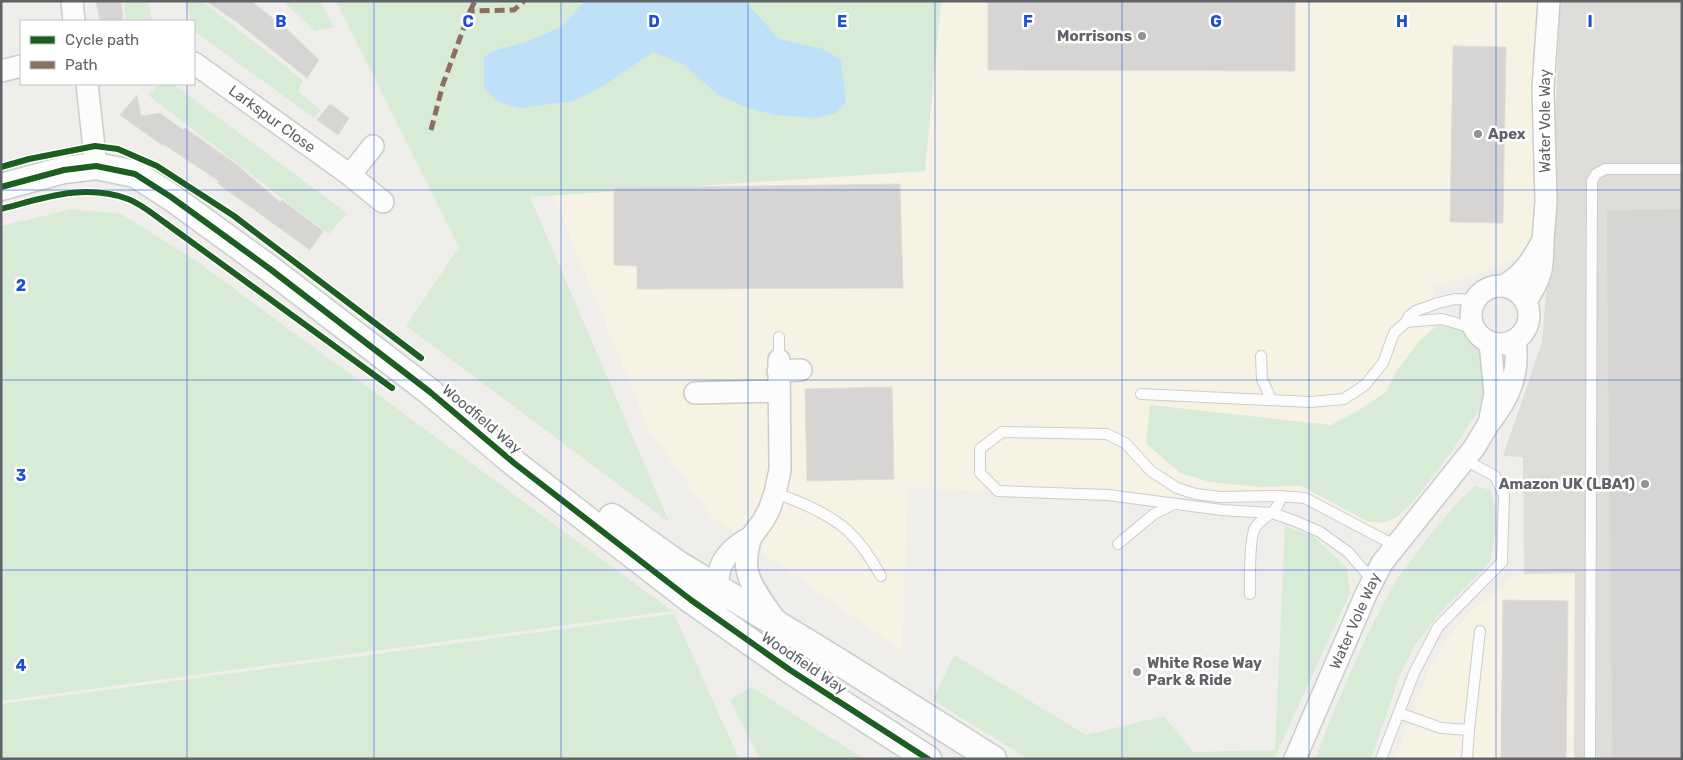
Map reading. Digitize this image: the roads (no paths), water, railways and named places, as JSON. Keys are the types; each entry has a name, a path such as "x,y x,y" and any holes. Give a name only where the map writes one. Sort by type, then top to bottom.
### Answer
{"street":[{"path":"72,1 74,20"},
{"name":"Water Vole Way","path":"1526,301 1537,285 1541,273 1546,201 1543,89 1549,1"},
{"name":"Larkspur Close","path":"195,64 383,202"},
{"path":"1,71 20,66"},
{"path":"87,85 96,166"},
{"path":"350,176 373,146"},
{"name":"Woodfield Way","path":"1,187 64,170 96,166 135,174 171,197 270,270 430,392 522,469 692,600 790,670 928,759"},
{"name":"Water Vole Way","path":"1504,286 1519,276 1530,265 1543,240"},
{"path":"1504,286 1514,289 1526,301 1529,310 1529,320 1522,335 1515,341 1499,344 1490,343 1481,338 1473,328 1471,314 1474,300 1481,292 1488,288 1504,286"},
{"name":"Water Vole Way","path":"1295,759 1372,581 1382,563 1474,448 1510,392 1517,354 1515,341"},
{"name":"Water Vole Way","path":"1489,423 1495,393 1490,343"},
{"path":"695,393 801,370"},
{"name":"Woodfield Way","path":"741,635 730,624 722,607 717,588 718,573 725,557 751,537 764,521 775,493 780,470 778,374"},
{"name":"Woodfield Way","path":"430,392 522,452 678,564 993,759"},
{"name":"Woodfield Way","path":"751,537 747,552 747,569 751,582 779,625"}],"lane":[{"path":"1590,759 1592,181 1596,174 1605,169 1682,169"},
{"path":"1141,394 1310,402 1344,399 1365,385 1383,363 1394,333 1406,322 1409,316 1416,311 1438,303 1454,300 1474,300"},
{"path":"1406,322 1442,319 1473,328"},
{"path":"778,374 779,337"},
{"path":"1261,356 1262,379 1271,399"},
{"path":"1372,581 1348,552 1320,532 1272,513 1222,510 1108,495 998,491 980,473 980,449 1002,432 1107,434 1125,443 1151,471 1177,488 1196,494 1220,496 1306,498 1396,546"},
{"path":"1381,759 1414,673 1438,626 1502,562 1504,495 1495,476 1465,460"},
{"path":"775,493 826,515 848,531 866,551 881,576"},
{"path":"1250,594 1253,533 1256,527 1278,508 1281,496"},
{"path":"1118,544 1154,514 1175,504"},
{"path":"1467,759 1480,631"},
{"path":"1398,713 1441,728 1469,730"}],"water":[{"path":"585,1 745,1 779,39 823,49 841,60 846,102 836,113 816,118 774,115 746,107 718,95 683,64 653,52 603,86 573,101 520,108 498,102 484,87 484,57 492,51 526,42 561,27"}],"place":[{"name":"Morrisons","path":"1142,36"},
{"name":"Apex","path":"1478,134"},
{"name":"Amazon UK (LBA1)","path":"1645,484"},
{"name":"White Rose Way Park & Ride","path":"1137,672"}]}
